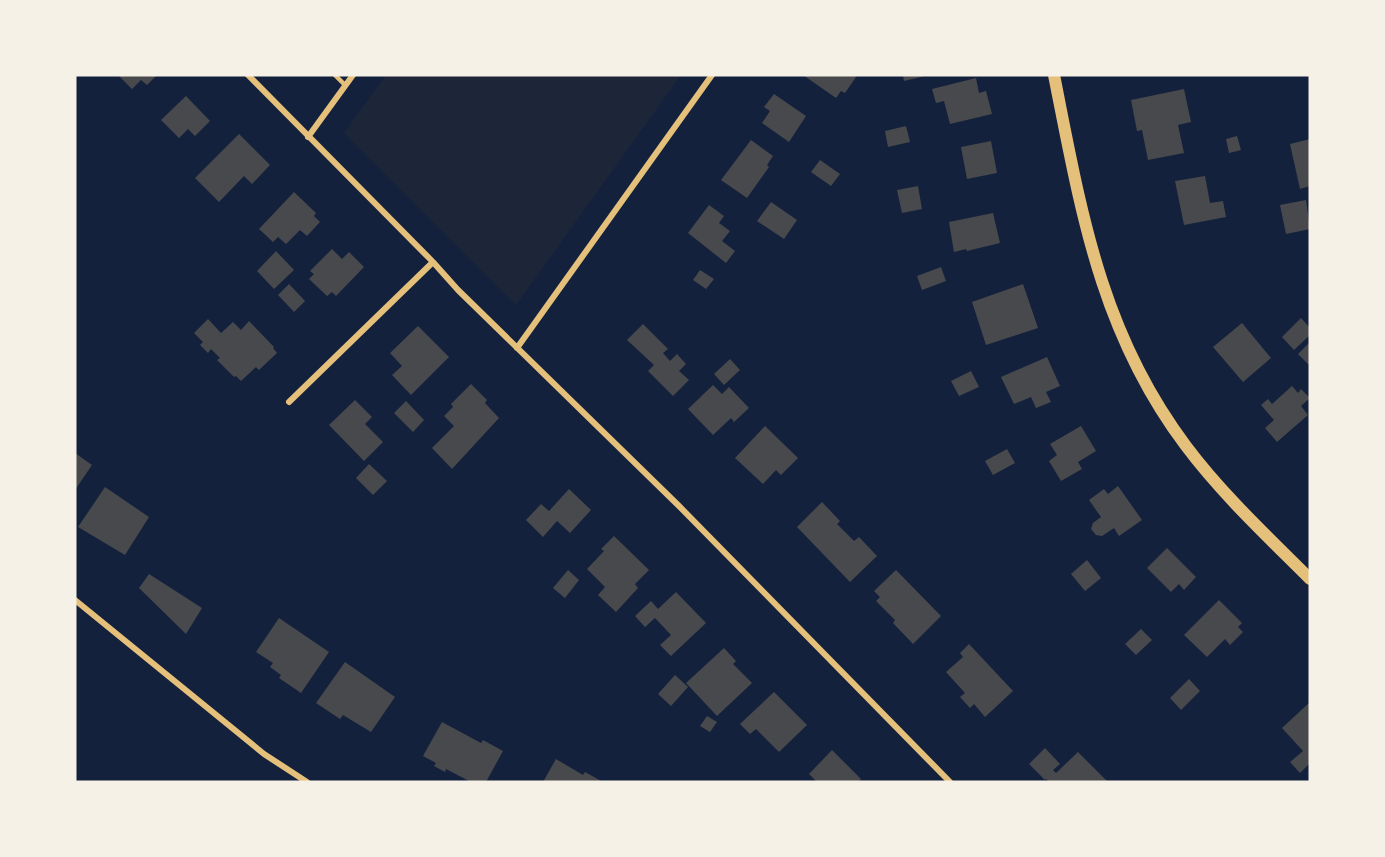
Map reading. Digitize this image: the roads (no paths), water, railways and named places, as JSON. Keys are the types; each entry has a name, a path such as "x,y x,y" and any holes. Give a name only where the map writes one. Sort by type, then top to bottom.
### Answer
{"main road":[{"path":"1054,75 1092,253 1117,324 1140,373 1170,423 1200,464 1239,508 1310,579"}],"street":[{"path":"248,75 458,290 678,505 950,782"},
{"path":"308,137 352,75"},
{"path":"517,348 712,75"},
{"path":"289,402 433,262"},
{"path":"75,600 264,754 307,782"}],"lane":[{"path":"335,75 345,85"}]}
